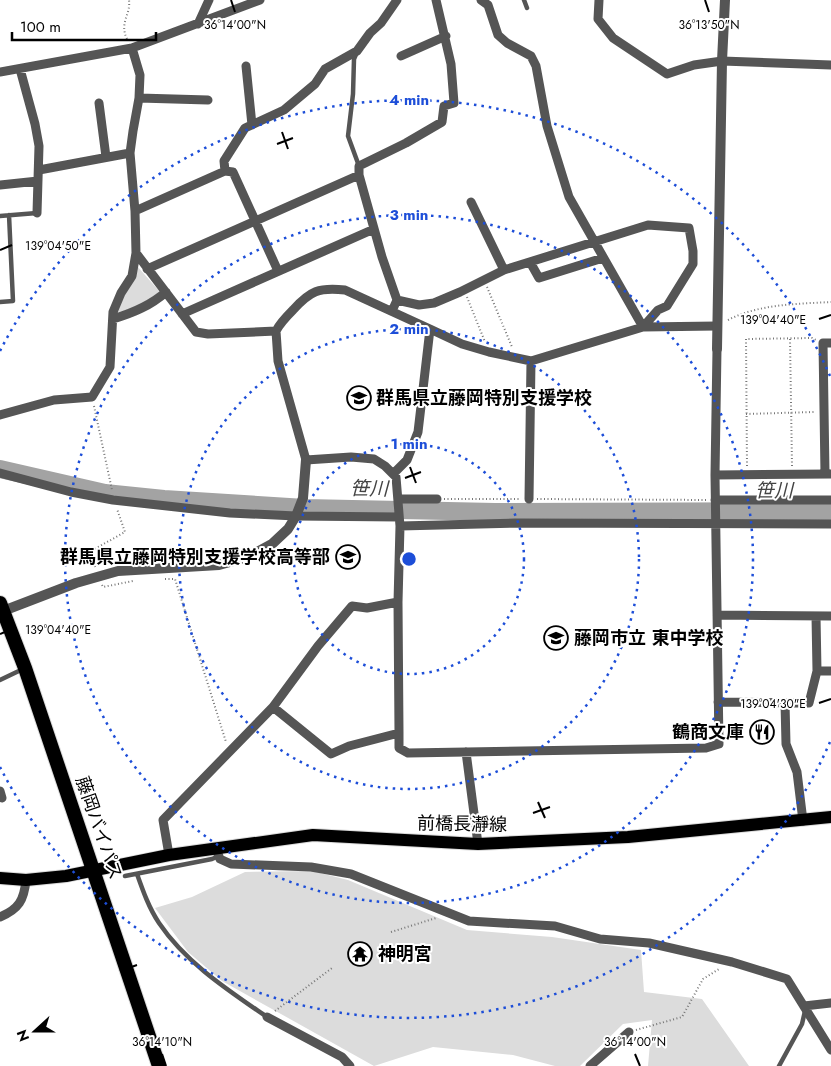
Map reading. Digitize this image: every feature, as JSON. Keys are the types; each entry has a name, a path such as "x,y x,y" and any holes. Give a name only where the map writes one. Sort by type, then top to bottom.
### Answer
{"highway":[{"name":"藤岡バイパス","path":"1,607 25,668 159,1066"}],"main road":[{"name":"前橋長瀞線","path":"0,878 26,880 94,871 169,855 218,852 313,835 478,844 628,837 831,817"}],"street":[{"path":"198,24 209,0"},
{"path":"0,72 132,48 260,0"},
{"path":"225,171 224,161 245,128 284,110 315,84 325,69 357,51 370,33 381,24 397,0"},
{"path":"147,269 256,221 359,170 442,122 444,106 454,102 451,64 446,36 436,0"},
{"path":"480,0 488,5 498,34 507,43 531,56 536,66 547,126 569,197 643,327"},
{"path":"598,0 598,19 613,38 667,74 694,65 722,61 831,65"},
{"path":"306,460 362,457 374,459 385,466 396,477 400,521 398,602 400,748 408,753 706,748 719,744 715,475 722,61 725,0"},
{"path":"401,56 446,36"},
{"path":"0,415 54,400 92,397 110,367 113,312 132,276 136,253 135,211 130,153 132,131 139,98 140,75 132,48"},
{"path":"246,66 252,125"},
{"path":"20,69 39,146 36,213"},
{"path":"139,98 208,100"},
{"path":"99,103 106,157"},
{"path":"39,170 130,153"},
{"path":"359,170 374,230 398,300 392,311"},
{"path":"135,211 225,171 233,172 278,271"},
{"path":"0,185 38,181"},
{"path":"471,202 504,270"},
{"path":"398,300 419,305 434,303 504,270 648,225 689,228 693,264 666,306 658,310 643,327"},
{"path":"182,314 374,230"},
{"path":"136,253 196,332 208,334 276,332"},
{"path":"530,262 539,278 603,258"},
{"path":"1,607 118,571 219,565 248,557 272,544 288,529 296,516 303,498 306,460 278,361 276,332 280,323 305,296 311,293 331,288 345,290 462,344 531,361 643,327 717,326"},
{"path":"113,319 135,312 155,302 166,292"},
{"path":"393,474 407,460 418,432 430,329"},
{"path":"715,475 828,474 824,412 827,343"},
{"path":"529,499 531,361"},
{"path":"0,473 71,492 113,500 230,513 400,521 515,523 715,520 831,524"},
{"path":"399,499 437,499"},
{"path":"715,502 831,500"},
{"path":"169,855 163,820 273,707 318,646 352,606 367,608 398,602"},
{"path":"717,614 831,616"},
{"path":"718,702 809,703 817,671 816,616"},
{"path":"817,671 831,671"},
{"path":"785,703 786,744 797,772 803,821"},
{"path":"273,707 331,754 350,746 399,733"},
{"path":"466,752 478,844"},
{"path":"218,852 220,859 232,864 311,867 351,874 468,921 555,926 600,939 649,943 732,962 787,979 831,1050"},
{"path":"0,917 22,901 26,880"},
{"path":"805,1007 831,1003"},
{"path":"267,1017 342,1056 350,1066"},
{"path":"590,1066 629,1032"}],"lane":[{"path":"524,0 527,8"},
{"path":"357,51 354,59 353,94 348,136 359,170"},
{"path":"0,216 36,213"},
{"path":"0,302 13,301 9,215"},
{"path":"0,680 25,668"},
{"path":"125,876 212,859 218,852"},
{"path":"137,874 144,895 159,923 179,947 225,988 267,1017"},
{"path":"779,1066 802,1024 805,1007"}],"path":[{"path":"129,0 130,7 124,19 124,32 132,48"},
{"path":"485,280 516,358"},
{"path":"464,290 489,352"},
{"path":"717,326 740,314 764,307 831,302"},
{"path":"747,474 746,339 812,338 827,343"},
{"path":"790,339 792,474"},
{"path":"92,397 112,488"},
{"path":"746,414 824,412"},
{"path":"437,499 715,502"},
{"path":"113,500 125,532 91,551 91,556 103,587 138,580"},
{"path":"165,579 175,579 229,753"},
{"path":"391,932 448,914"},
{"path":"629,1032 682,1017 703,979 732,962"},
{"path":"267,1017 332,968"}],"shaded area":[{"path":"137,266 160,292 140,305 116,314 122,297 136,276"},
{"path":"312,871 348,880 467,930 552,937 641,950 644,992 702,999 749,1066 648,1066 652,1020 623,1024 580,1066 555,1066 513,1055 433,1047 374,1066 222,981 188,952 155,908 192,897 245,872"}],"waterway":[{"name":"笹川","path":"0,469 105,493 164,499 305,508 495,512 831,511"}],"place":[{"name":"群馬県立藤岡特別支援学校","path":"359,398"},
{"name":"群馬県立藤岡特別支援学校高等部","path":"348,557"},
{"name":"藤岡市立 東中学校","path":"556,638"},
{"name":"鶴商文庫","path":"762,732"},
{"name":"神明宮","path":"360,954"}]}
